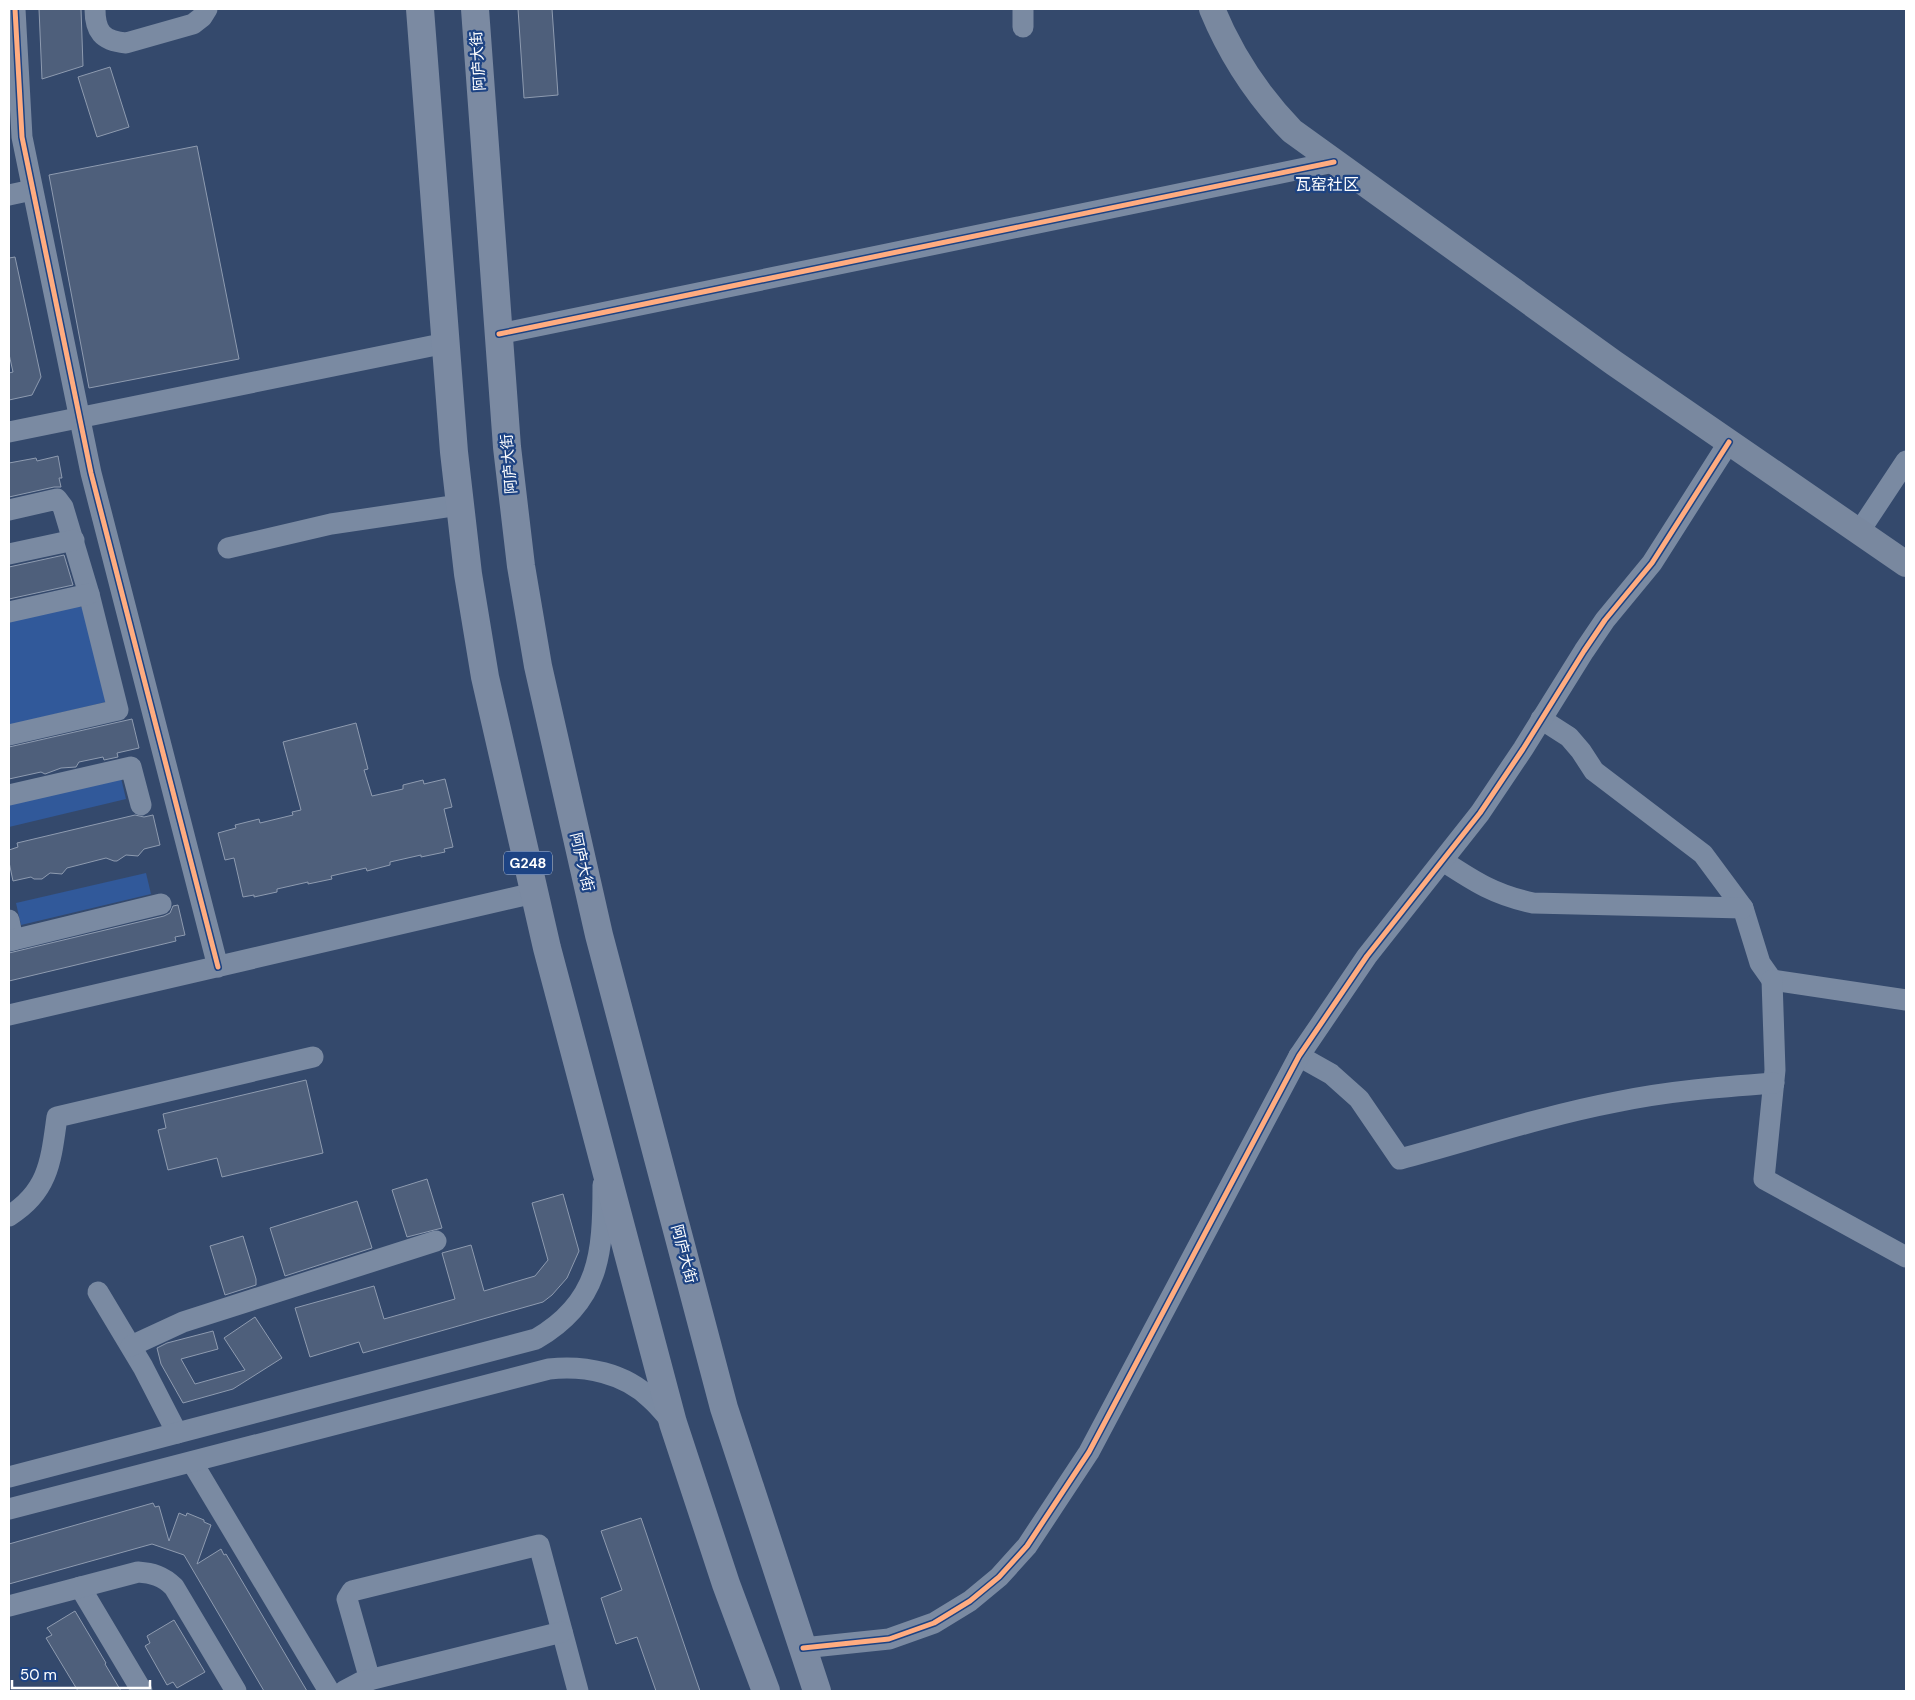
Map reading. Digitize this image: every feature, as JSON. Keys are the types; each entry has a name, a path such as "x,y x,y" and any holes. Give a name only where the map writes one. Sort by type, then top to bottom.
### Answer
{"highway":[{"name":"G248","path":"420,9 459,506 485,677 547,948 673,1423 726,1584 766,1691"},
{"name":"阿庐大街","path":"475,9 507,447 521,566 538,666 597,925 724,1408 817,1691"}],"main road":[{"path":"1212,9 1238,62 1272,111 1292,131 1614,363 1729,442 1862,527 1906,549"},
{"path":"1225,9 1240,40 1264,80 1281,103 1300,122 1862,527 1906,564"}],"street":[{"path":"15,9 22,137 79,418 91,474 218,967"},
{"path":"95,9 95,23 103,35 117,42 126,43 193,24 202,17 207,9"},
{"path":"499,334 1334,162"},
{"path":"9,195 32,190"},
{"path":"9,432 446,343"},
{"path":"803,1648 889,1639 934,1623 970,1601 999,1577 1027,1546 1089,1452 1299,1056 1396,916 1480,814 1564,681 1600,628 1652,563 1729,442"},
{"path":"1862,527 1906,460"},
{"path":"9,510 58,499 63,507 89,594 118,710 9,736"},
{"path":"228,548 331,524 459,506"},
{"path":"9,554 74,540"},
{"path":"9,612 89,594"},
{"path":"1541,719 1569,737 1594,771 1702,854 1743,908 1760,963 1772,980 1775,1070 1764,1178 1906,1258"},
{"path":"9,795 132,766 141,805"},
{"path":"1443,861 1493,892 1533,903 1743,908"},
{"path":"9,1015 534,893"},
{"path":"10,934 161,904"},
{"path":"1772,980 1906,1000"},
{"path":"9,1216 26,1202 43,1181 51,1159 56,1117 313,1056"},
{"path":"1299,1056 1331,1074 1359,1099 1400,1159 1578,1110 1616,1102 1694,1089 1774,1083"},
{"path":"9,1477 536,1340 560,1324 575,1308 593,1277 601,1245 603,1227 603,1160"},
{"path":"131,1346 183,1322 436,1241"},
{"path":"98,1292 131,1346 177,1433"},
{"path":"9,1509 549,1369 564,1367 594,1370 624,1380 650,1398 673,1423"},
{"path":"192,1462 329,1691"},
{"path":"370,1680 347,1599 352,1591 539,1545 578,1691"},
{"path":"9,1606 138,1572 154,1573 174,1587 236,1691"},
{"path":"80,1587 142,1691"},
{"path":"344,1691 361,1682 562,1632"}],"shaded area":[{"path":"79,606 83,608 106,702 9,725 9,622"},
{"path":"121,778 126,799 9,827 9,805"},
{"path":"146,873 151,894 21,925 16,903"}],"building":[{"path":"39,9 81,9 83,66 42,79"},
{"path":"518,9 552,9 558,95 524,98"},
{"path":"110,67 129,127 97,137 78,77"},
{"path":"197,146 239,359 89,388 49,175"},
{"path":"15,257 41,377 32,395 9,400 9,373 13,372 9,354 9,258"},
{"path":"58,456 62,478 59,478 61,487 9,497 9,463 36,458 37,461"},
{"path":"64,555 73,585 9,599 9,567"},
{"path":"132,719 139,748 117,753 118,757 104,760 103,757 79,762 76,767 61,768 45,774 41,772 9,779 9,747"},
{"path":"356,723 368,769 364,770 372,796 403,789 403,785 423,780 424,784 445,779 452,807 444,809 453,847 444,849 445,852 390,862 390,865 367,871 366,868 331,876 332,879 277,889 277,892 254,897 254,895 243,897 234,858 225,860 218,833 236,828 235,825 259,819 260,823 293,815 292,812 301,810 283,742"},
{"path":"135,815 144,817 153,815 160,845 144,849 138,856 126,855 117,861 106,858 67,868 62,874 50,873 42,879 31,877 13,881 9,862 9,850 18,847 17,843"},
{"path":"178,905 185,935 175,937 176,941 9,981 9,953 164,916 170,913 173,906"},
{"path":"306,1080 323,1153 222,1177 217,1158 168,1170 158,1130 166,1128 163,1114"},
{"path":"427,1179 442,1228 407,1237 392,1190"},
{"path":"563,1194 579,1251 567,1278 543,1302 363,1353 359,1342 310,1357 295,1308 374,1286 384,1319 455,1299 442,1253 471,1245 484,1291 535,1276 548,1260 532,1203"},
{"path":"357,1201 372,1248 285,1276 270,1228"},
{"path":"243,1236 256,1279 256,1285 225,1295 210,1246"},
{"path":"255,1317 282,1358 233,1389 183,1403 161,1364 157,1348 167,1343 213,1331 218,1349 181,1359 195,1384 245,1370 224,1338"},
{"path":"153,1503 155,1507 159,1506 169,1541 179,1513 186,1516 187,1513 211,1525 197,1564 221,1549 224,1555 226,1554 307,1691 264,1691 184,1555 152,1544 9,1584 9,1544"},
{"path":"641,1518 700,1691 656,1691 637,1637 616,1644 601,1598 622,1590 601,1531"},
{"path":"75,1611 121,1691 78,1691 46,1638 52,1635 47,1628"},
{"path":"174,1620 205,1672 177,1688 173,1682 167,1685 145,1646 150,1643 147,1636"}],"cycle path":[{"path":"15,9 22,137 91,473 218,967"},
{"path":"499,334 1334,162"},
{"path":"803,1648 889,1639 934,1623 970,1601 999,1577 1027,1546 1089,1452 1299,1056 1367,956 1480,813 1523,749 1584,651 1605,620 1652,563 1729,442"}],"district":[{"name":"瓦窑社区","path":"1327,184"}]}
